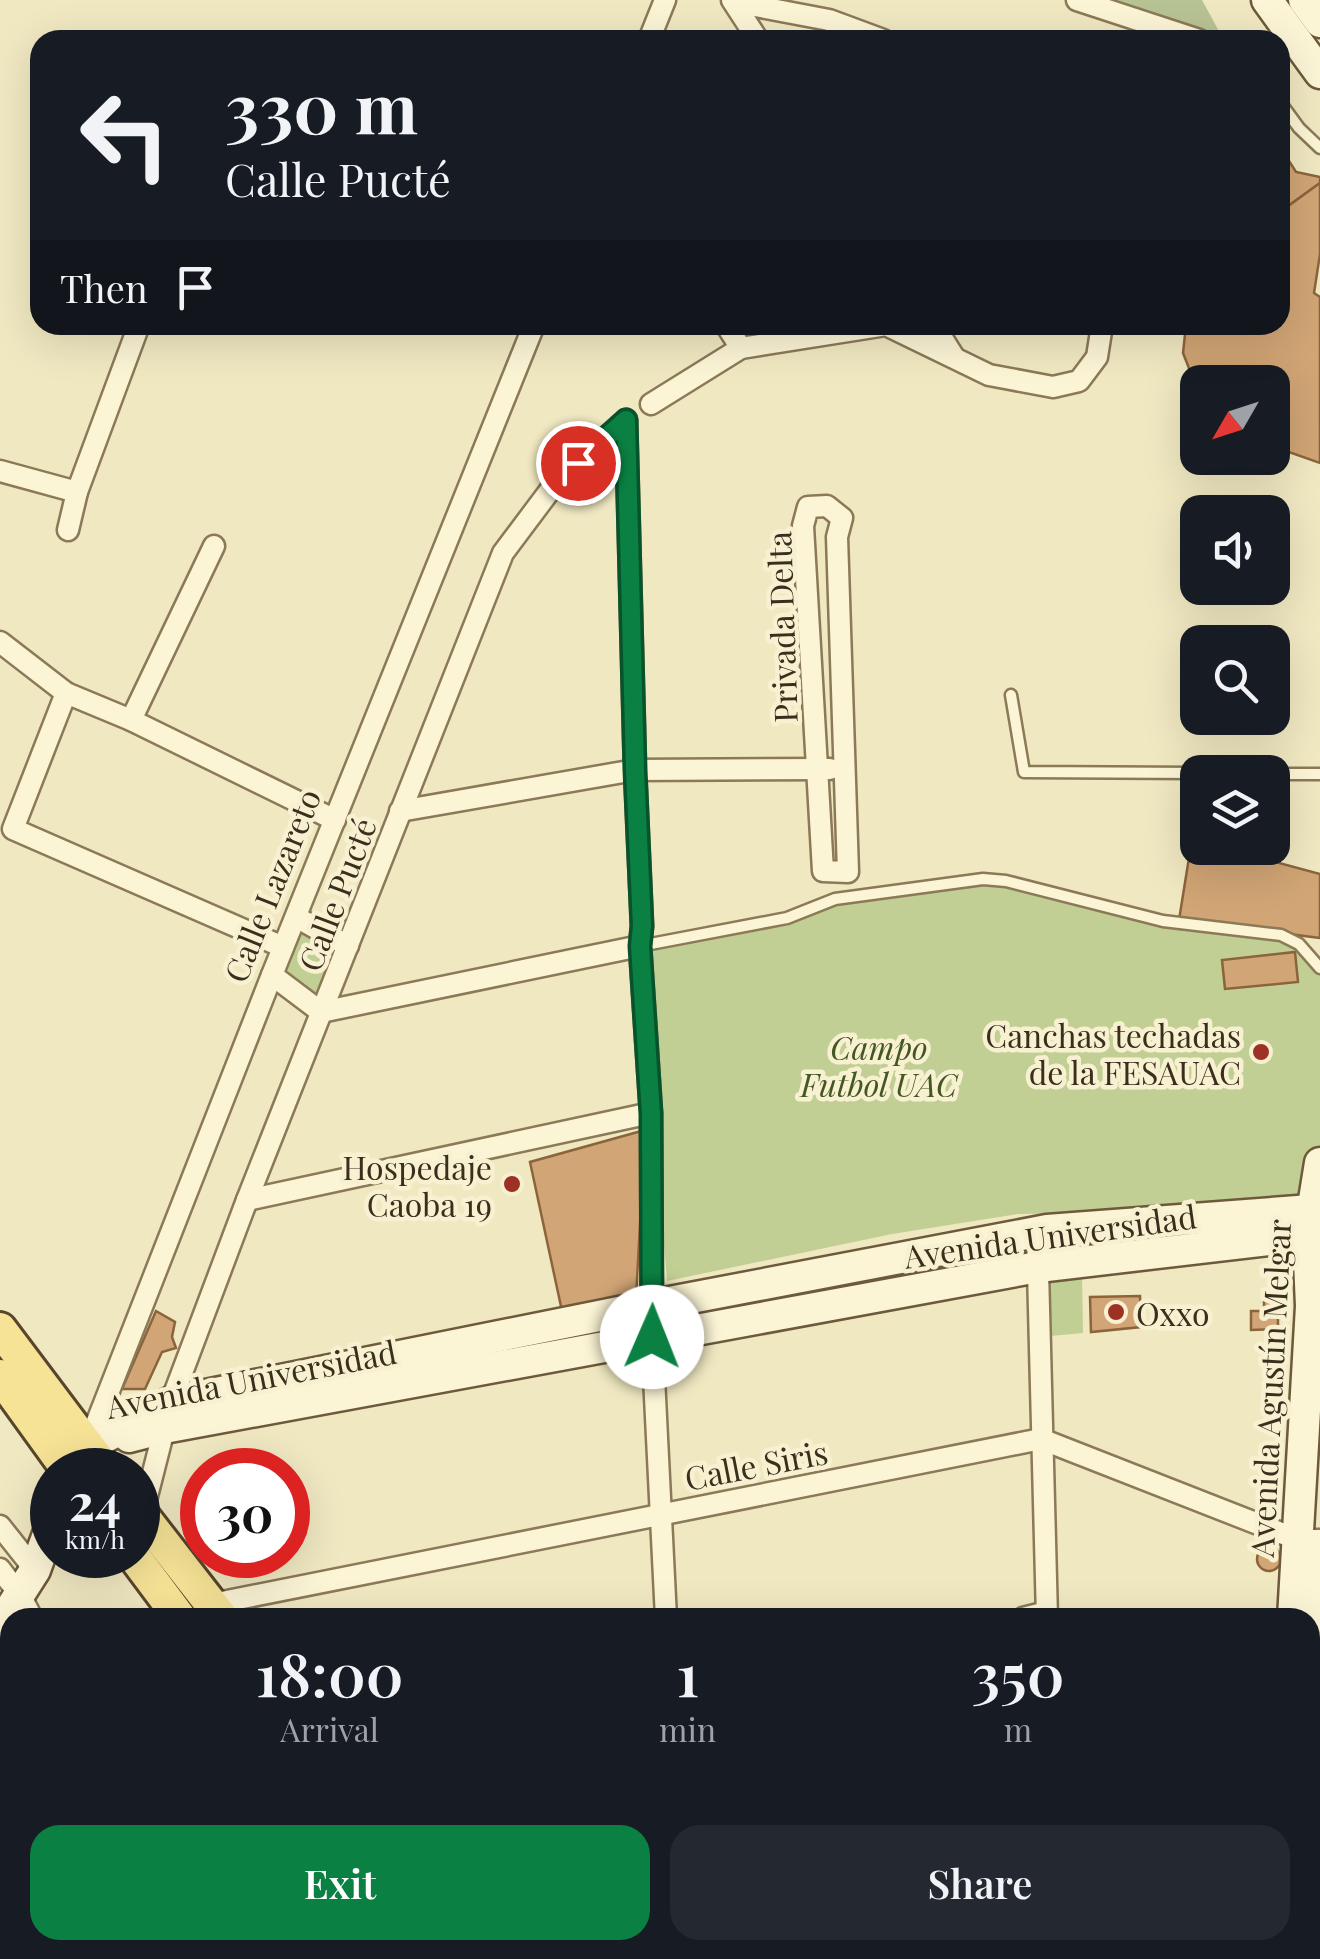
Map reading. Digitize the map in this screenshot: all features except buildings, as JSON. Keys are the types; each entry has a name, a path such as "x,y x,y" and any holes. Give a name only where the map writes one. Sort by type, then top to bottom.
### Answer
{"main road":[{"path":"0,1329 74,1448"},
{"path":"0,1376 69,1448"},
{"path":"160,1538 215,1608"},
{"path":"150,1578 173,1608"}],"street":[{"path":"653,30 665,0"},
{"path":"1077,0 1168,30"},
{"path":"1267,0 1298,34 1320,73"},
{"path":"1298,34 1304,0"},
{"path":"733,1 752,30"},
{"path":"733,1 829,20 856,30"},
{"path":"68,530 77,492 135,335"},
{"name":"Calle Lazareto","path":"90,1448 272,975 530,335"},
{"path":"733,335 742,348"},
{"path":"651,404 742,348 823,335"},
{"path":"907,335 988,375 1053,387 1079,381 1097,357 1100,335"},
{"path":"940,335 955,358"},
{"name":"Calle Pucté","path":"158,1448 246,1200 504,553 554,484 626,420 635,770"},
{"path":"0,472 77,492"},
{"name":"Privada Delta","path":"827,506 842,518 837,537 840,611 848,872 823,872 802,526 808,507 827,506"},
{"path":"131,720 214,546"},
{"path":"809,622 840,611"},
{"path":"0,642 66,692 335,820"},
{"path":"811,654 841,650"},
{"path":"66,692 13,829 284,948"},
{"path":"400,811 635,770 845,768"},
{"path":"635,770 640,946 651,1114 652,1337 665,1608"},
{"path":"296,917 348,946"},
{"path":"272,975 322,1012 640,946"},
{"path":"246,1200 651,1114"},
{"name":"Avenida Agustín Melgar","path":"1312,1608 1312,1306 1320,1163"},
{"name":"Avenida Universidad","path":"167,1415 652,1337 1038,1267 1315,1224"},
{"name":"Avenida Universidad","path":"111,1448 167,1415 654,1304 1038,1232 1315,1224"},
{"path":"1038,1232 1047,1608"},
{"path":"1042,1439 1313,1546"},
{"name":"Calle Siris","path":"231,1608 660,1514 1042,1439"},
{"path":"0,1526 29,1594"},
{"name":"Avenida Agustín Melgar","path":"1296,1608 1313,1546"},
{"path":"0,1569 29,1594"}],"lane":[{"path":"1290,116 1320,148"},
{"path":"1011,695 1024,772 1180,773"},
{"path":"1290,774 1320,774"},
{"path":"640,946 787,918 835,898 983,879 1006,880 1163,922 1281,935 1299,944 1320,968"}],"green space":[{"path":"1114,0 1202,0 1218,30 1206,30"},
{"name":"Campo Futbol UAC","path":"983,879 1163,921 1281,935 1320,966 1320,1162 1311,1210 1018,1214 892,1234 667,1281 640,946 787,918 835,899"},
{"path":"297,921 344,947 319,1008 277,974"},
{"path":"1082,1273 1083,1333 1051,1336 1048,1275"}],"place":[{"name":"Canchas techadas de la FESAUAC","path":"1261,1052"},
{"name":"Hospedaje Caoba 19","path":"512,1184"},
{"name":"Oxxo","path":"1116,1312"}],"route":[{"path":"578,463 626,420 640,946 651,1114 652,1337"}]}
